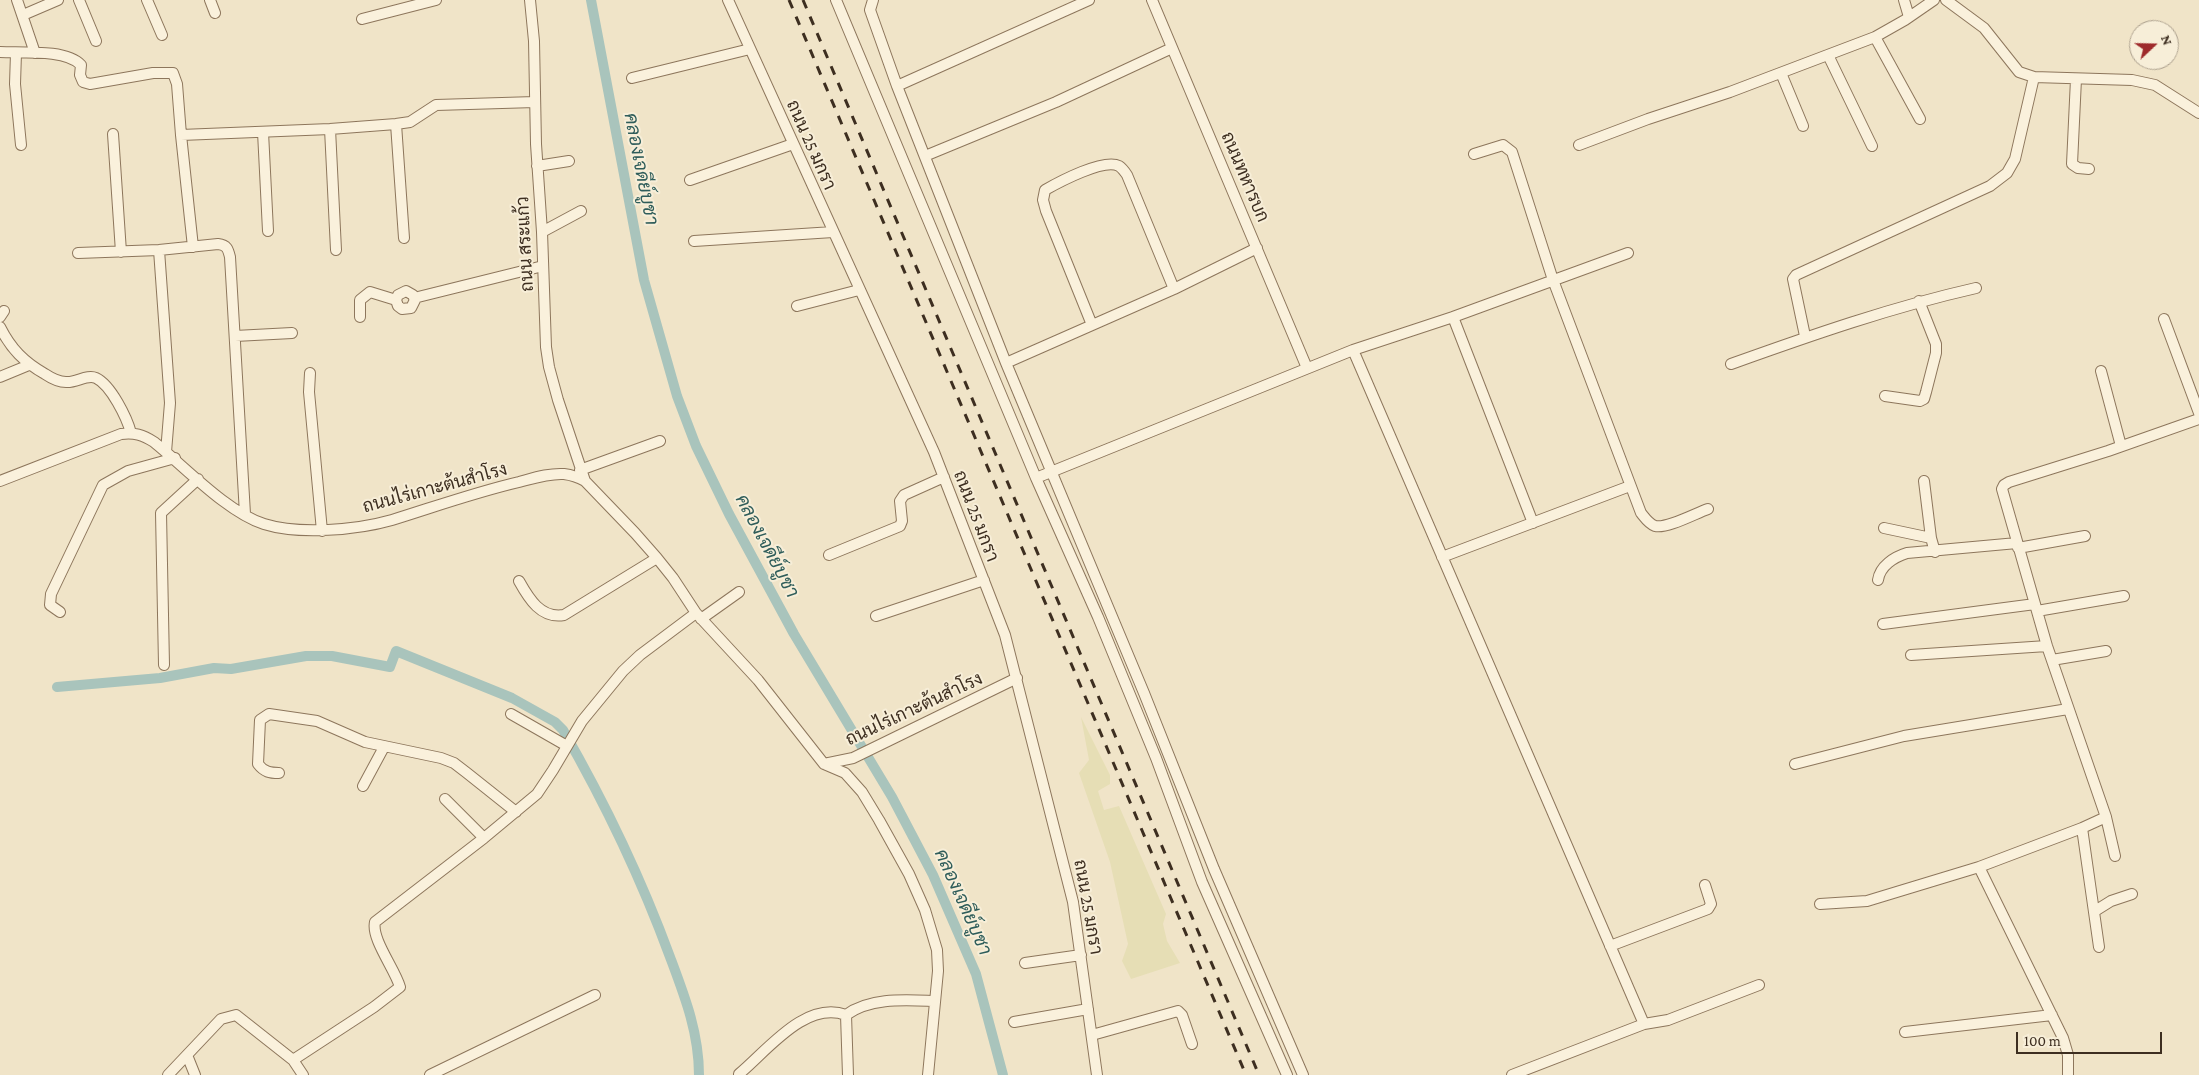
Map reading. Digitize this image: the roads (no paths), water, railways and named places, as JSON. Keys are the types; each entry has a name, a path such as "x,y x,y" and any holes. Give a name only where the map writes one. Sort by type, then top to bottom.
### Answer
{"street":[{"path":"17,0 35,53"},
{"path":"23,15 58,0"},
{"path":"79,0 96,41"},
{"path":"147,0 162,35"},
{"path":"210,0 215,13"},
{"path":"362,19 436,0"},
{"name":"ถนน สระแก้ว","path":"530,0 534,41 534,102 542,232 544,324 549,367 585,481"},
{"name":"ถนน 25 มกรา","path":"728,0 944,477 1005,635 1066,871 1081,955 1097,1075"},
{"path":"836,0 1036,478 1156,758 1202,882 1287,1075"},
{"path":"873,0 870,10 897,86 1006,362 1144,693 1214,869 1303,1075"},
{"path":"897,86 1089,0"},
{"name":"ถนนทหารบก","path":"1152,0 1307,368"},
{"path":"1904,0 1909,17"},
{"path":"1580,144 1782,73 1875,37 1934,0"},
{"path":"1946,0 1984,28 2019,72 2034,77 2132,80 2155,85 2199,113"},
{"path":"1875,37 1920,119"},
{"path":"925,156 1056,102 1172,48"},
{"path":"632,78 750,49"},
{"path":"0,52 64,56 76,60 81,65 80,75 83,82 90,84 153,73 173,73 177,84 193,247"},
{"path":"16,53 15,84 21,145"},
{"path":"1828,55 1872,146"},
{"path":"1782,73 1803,126"},
{"path":"1805,336 1793,279 1796,275 1990,186 2007,173 2015,159 2034,77"},
{"path":"2076,78 2072,164 2078,168 2089,169"},
{"path":"181,135 330,130 396,124 410,122 436,105 534,102"},
{"path":"396,124 404,238"},
{"path":"330,130 336,250"},
{"path":"263,132 268,231"},
{"path":"113,134 122,252"},
{"path":"690,180 793,144"},
{"path":"1474,154 1503,144 1512,152 1553,280 1641,513 1649,523 1657,527 1667,526 1708,508"},
{"path":"537,166 569,161"},
{"path":"1092,325 1043,200 1045,190 1054,185 1098,166 1110,164 1120,166 1127,175 1174,289"},
{"path":"542,232 580,211"},
{"path":"694,241 833,232"},
{"path":"78,253 159,250 218,244 224,245 228,249 245,514"},
{"path":"1006,362 1174,289 1257,248"},
{"path":"60,612 50,605 51,594 103,485 128,471 170,455 170,403 159,250"},
{"path":"1036,478 1353,350 1453,317 1628,253"},
{"path":"360,317 360,300 368,293 372,292 396,300 398,295 406,291 411,293 414,298 542,266"},
{"path":"1731,364 1805,336 1919,301 1976,288"},
{"path":"798,306 860,290"},
{"path":"1885,396 1920,401 1924,399 1936,353 1936,344 1919,301"},
{"path":"1453,317 1533,523"},
{"path":"2164,319 2199,413"},
{"path":"0,328 11,347 29,365 52,378 64,382 90,377 96,378 128,420 131,433 121,434 0,481"},
{"path":"234,336 292,334"},
{"path":"1353,350 1644,1024"},
{"path":"0,377 29,365"},
{"path":"2101,371 2121,446"},
{"path":"310,373 322,531"},
{"path":"2115,856 2106,817 2047,646 2002,489 2004,485 2199,419"},
{"name":"ถนนไร่เกาะต้นสำโรง","path":"131,433 144,436 245,514 264,524 288,529 322,531 390,520 456,499 550,474 576,476 585,481"},
{"path":"580,470 660,441"},
{"path":"829,555 900,526 902,521 900,501 904,495 944,477"},
{"path":"164,665 161,513 198,479"},
{"path":"585,481 657,558 699,616 758,680 824,764 845,773 862,792 879,820 910,874 925,910 937,950 938,971 928,1075"},
{"path":"1924,481 1931,538 1935,552"},
{"path":"1442,557 1630,486"},
{"path":"1884,528 1931,538"},
{"path":"1878,580 1879,574 1897,556 1907,552 1935,552 2018,546 2085,536"},
{"path":"520,581 534,604 547,615 564,615 657,558"},
{"path":"876,616 984,580"},
{"path":"292,1060 397,991 400,987 373,928 375,922 484,838 536,794 567,744 598,700 623,671 640,655 738,592"},
{"path":"1883,624 2124,596"},
{"path":"1911,655 2047,646"},
{"path":"2052,660 2106,651"},
{"name":"ถนนไร่เกาะต้นสำโรง","path":"824,764 852,758 1017,678"},
{"path":"1795,764 1904,736 2068,709"},
{"path":"279,773 268,773 262,770 258,764 260,720 269,714 317,721 365,742 424,753 454,763 516,812"},
{"path":"511,714 567,744"},
{"path":"363,786 384,747"},
{"path":"445,800 484,838"},
{"path":"1820,904 1867,901 1979,867 2106,817"},
{"path":"2082,828 2099,948"},
{"path":"1979,867 2063,1038 2068,1055 2068,1075"},
{"path":"1610,946 1708,909 1711,904 1705,885"},
{"path":"2094,911 2111,901 2132,894"},
{"path":"1026,963 1081,955"},
{"path":"1512,1075 1644,1024 1668,1020 1759,985"},
{"path":"430,1075 595,996"},
{"path":"739,1074 777,1038 807,1019 831,1011 846,1015 857,1009 884,1001 934,1002"},
{"path":"1014,1022 1088,1009"},
{"path":"1092,1035 1178,1010 1182,1015 1192,1044"},
{"path":"846,1015 848,1075"},
{"path":"1905,1032 2052,1015"},
{"path":"168,1075 221,1019 236,1016 292,1060 303,1073"},
{"path":"187,1056 195,1075"}],"waterway":[{"name":"คลองเจดีย์บูชา","path":"591,0 644,280 677,396 696,446 729,514 794,634 892,797 933,875 976,974 1003,1075"},
{"path":"57,687 160,678 214,668 231,669 306,656 332,656 390,667 396,651 512,698 555,722 563,730 593,785 647,898 686,1001 697,1044 699,1075"}],"railway":[{"path":"789,0 1246,1075"},
{"path":"803,0 1259,1075"}]}
